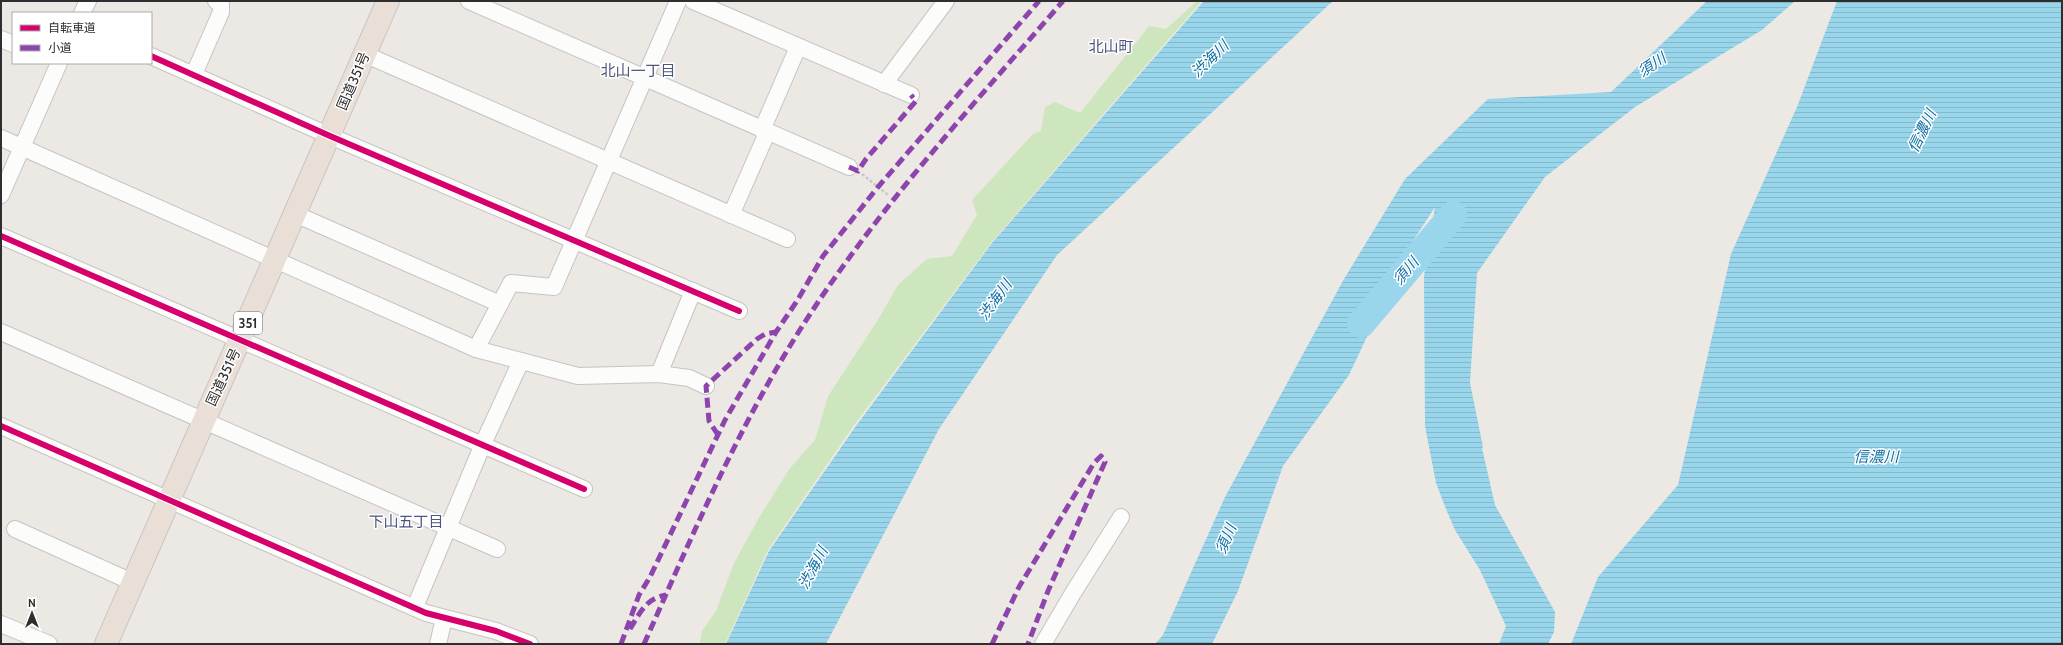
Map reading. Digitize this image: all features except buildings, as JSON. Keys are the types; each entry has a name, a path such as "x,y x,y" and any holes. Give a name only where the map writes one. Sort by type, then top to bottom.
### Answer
{"highway":[{"name":"国道351号","path":"106,644 388,1"}],"street":[{"path":"82,12 88,1"},
{"path":"194,74 221,12 221,4 216,1"},
{"path":"470,1 853,169"},
{"path":"476,349 511,283 554,286 678,1"},
{"path":"693,1 911,96"},
{"path":"884,84 946,1"},
{"path":"1,39 12,44"},
{"path":"731,215 798,47"},
{"path":"364,54 787,239"},
{"path":"152,56 330,136 574,242 738,311"},
{"path":"1,195 58,64"},
{"path":"1,138 476,349 554,371 590,377 659,374 689,378 706,386"},
{"path":"295,214 500,304"},
{"path":"1,236 584,489"},
{"path":"659,374 692,292"},
{"path":"1,332 448,526 497,549"},
{"path":"415,606 483,444 521,361"},
{"path":"1,426 415,606 426,613 496,631 530,644"},
{"path":"1043,644 1121,517"},
{"path":"15,529 132,582"},
{"path":"438,644 444,618"},
{"path":"1,624 49,644"}],"path":[{"path":"853,169 888,195"}],"green space":[{"path":"1197,1 1202,1 991,243 854,425 768,550 725,644 700,644 702,631 716,611 734,563 760,516 790,468 815,440 828,396 876,323 898,285 927,259 952,256 977,215 972,200 1033,134 1041,131 1045,107 1055,102 1080,113 1149,26 1166,29"}],"water":[{"name":"渋海川","path":"1204,1 1333,1 1057,255 939,429 826,644 726,644 769,551 856,426 992,243"},
{"path":"1707,1 1795,1 1762,30 1635,107 1545,177 1477,273 1470,383 1482,448 1495,505 1555,612 1554,632 1548,644 1499,644 1506,626 1480,570 1455,530 1436,483 1425,426 1424,276 1435,207 1409,247 1349,375 1283,466 1238,591 1212,644 1155,644 1163,635 1225,497 1344,279 1405,179 1488,99 1611,92"},
{"name":"信濃川","path":"1837,1 2062,1 2062,644 1571,644 1598,577 1678,485 1731,254 1797,107"}],"waterway":[{"name":"須川","path":"1361,324 1453,215"}],"marked path":[{"path":"621,644 639,595 650,577 725,420 776,332 797,301 823,256 878,187 1039,1"},
{"path":"644,644 737,441 803,325 832,282 894,198 961,118 1063,1"},
{"path":"849,167 858,171 866,159 916,101 911,95"},
{"path":"718,435 709,421 706,386 757,339 765,334 776,332"},
{"path":"992,644 1019,587 1094,463 1101,456 1105,462 1048,591 1028,644"},
{"path":"630,629 648,603 653,599 666,595"}],"cycle path":[{"path":"152,56 330,136 739,311"},
{"path":"1,236 584,489"},
{"path":"1,426 426,613 496,631 530,644"}],"district":[{"name":"北山町","path":"1111,47"},
{"name":"北山一丁目","path":"638,71"},
{"name":"下山五丁目","path":"406,522"}]}
